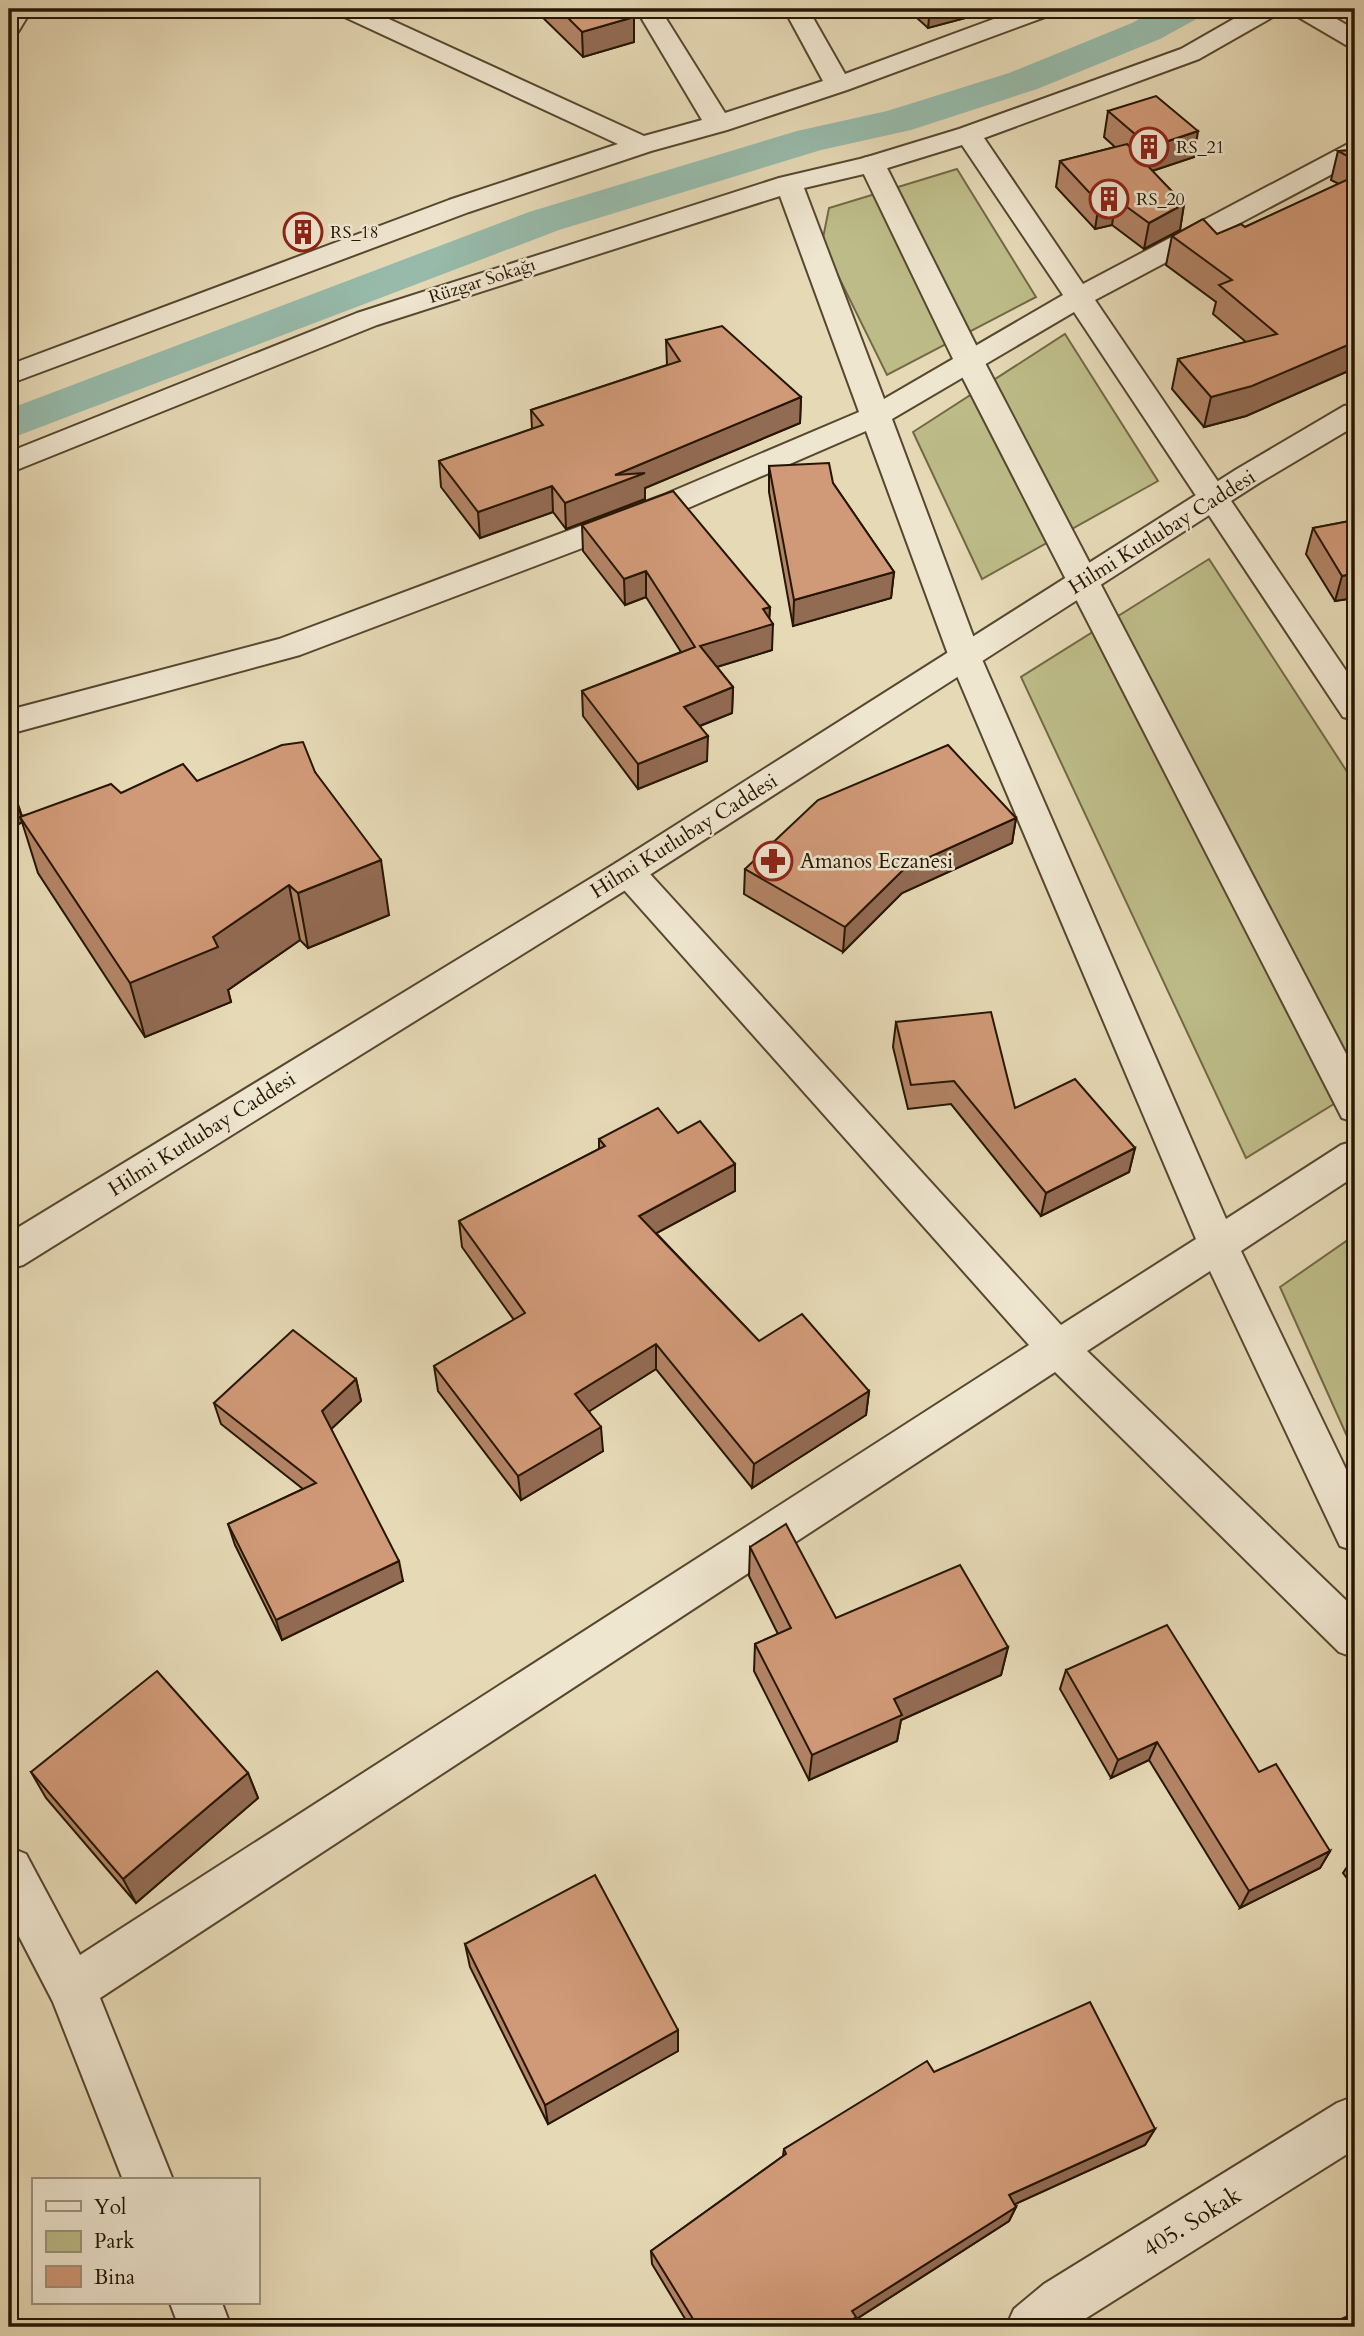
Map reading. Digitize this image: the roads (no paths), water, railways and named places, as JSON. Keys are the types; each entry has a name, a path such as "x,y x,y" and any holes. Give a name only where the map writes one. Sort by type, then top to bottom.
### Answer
{"street":[{"path":"9,27 19,9"},
{"path":"347,9 642,145"},
{"path":"648,9 718,124"},
{"path":"796,9 838,85"},
{"path":"9,375 459,206 642,145 718,124 838,85 1044,9"},
{"name":"Rüzgar Sokağı","path":"9,463 368,319 789,184 872,164 968,135 1190,54 1269,9"},
{"path":"1302,9 1355,40"},
{"path":"968,135 1355,709"},
{"path":"9,722 289,647 677,501 874,416 1078,298 1355,150"},
{"path":"872,164 969,361 1355,1107"},
{"path":"789,184 965,657 1218,1245 1355,1532"},
{"name":"Hilmi Kutlubay Caddesi","path":"9,1253 628,872 1215,498 1355,413"},
{"path":"628,872 1058,1349 1355,1638"},
{"path":"72,1988 1355,1156"},
{"path":"9,1870 72,1988 147,2178"},
{"name":"405. Sokak","path":"1032,2327 1062,2302 1355,2121"},
{"path":"196,2304 205,2327"}],"waterway":[{"path":"9,425 544,221 811,140 897,121 1023,81 1146,31 1186,9"}],"place":[{"name":"RS_21","path":"1149,147"},
{"name":"RS_20","path":"1109,199"},
{"name":"RS_18","path":"303,232"},
{"name":"Amanos Eczanesi","path":"773,861"}]}
